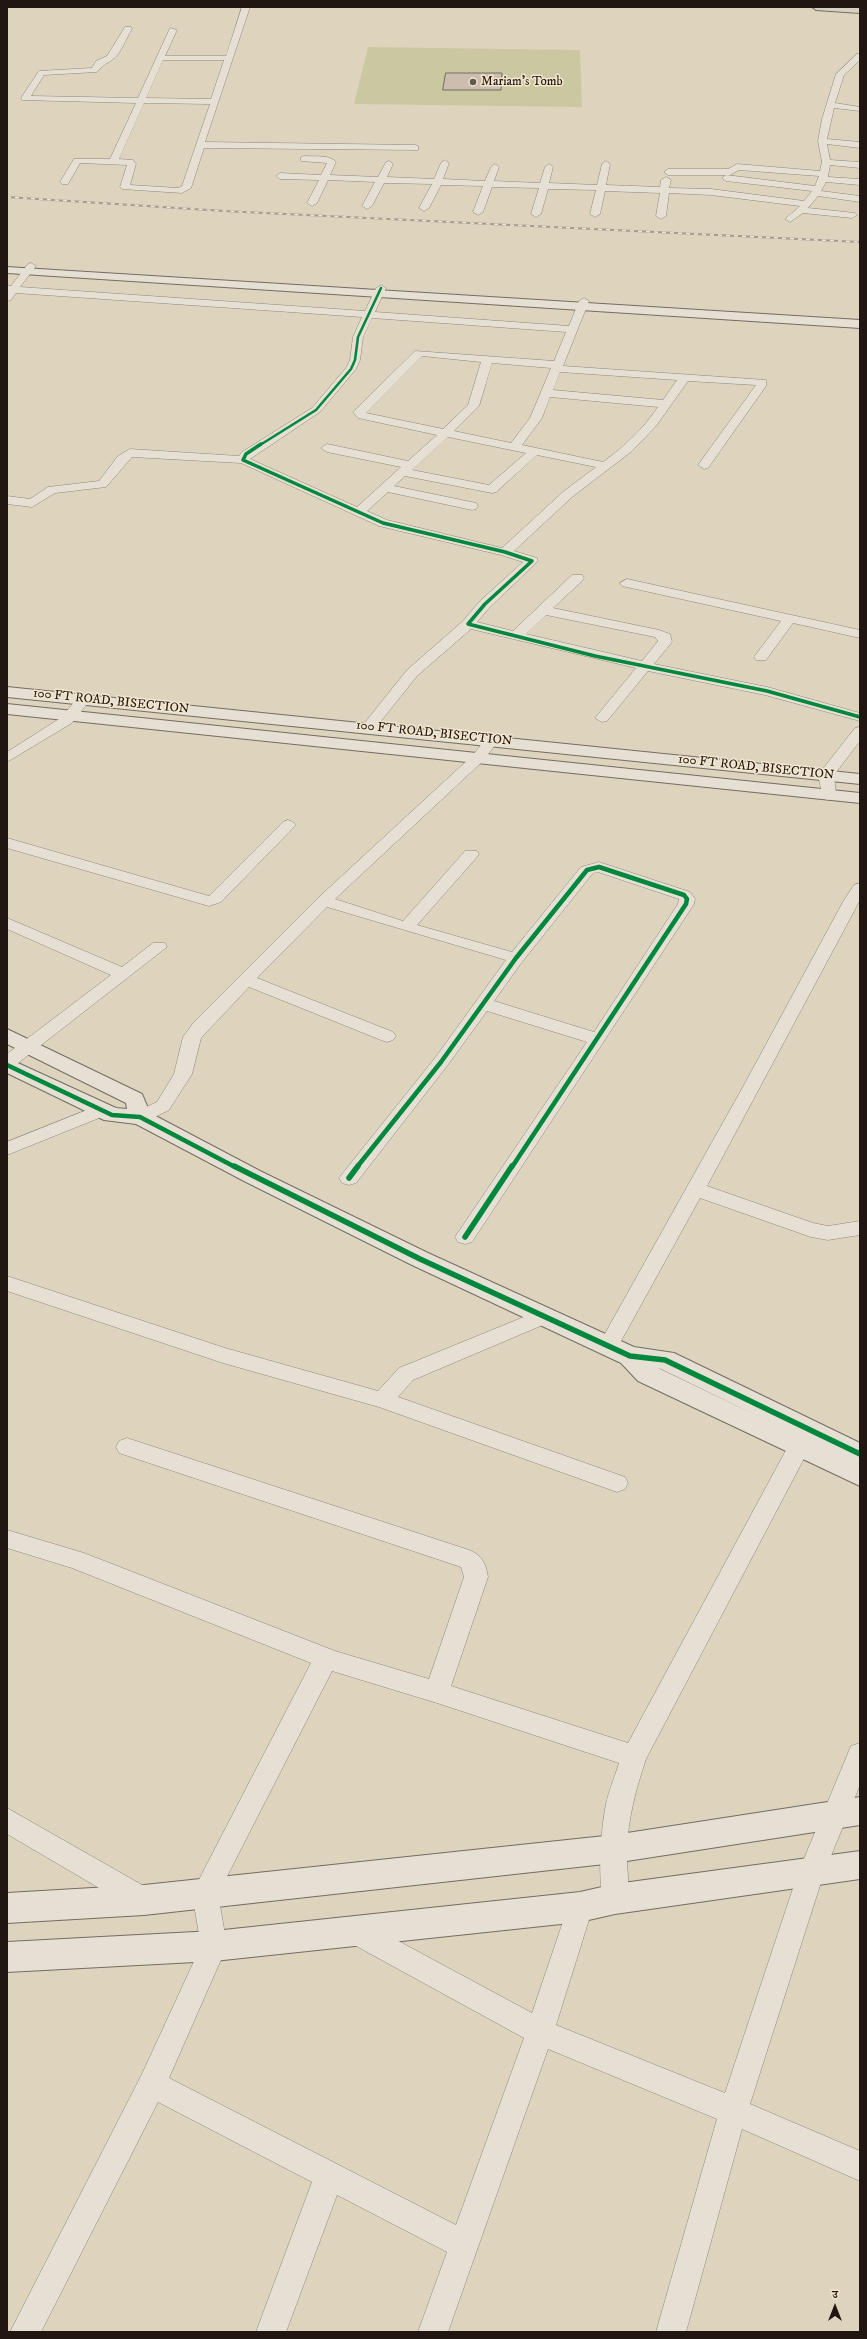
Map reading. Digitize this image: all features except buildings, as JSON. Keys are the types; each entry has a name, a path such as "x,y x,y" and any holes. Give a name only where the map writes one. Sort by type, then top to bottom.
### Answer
{"highway":[{"path":"816,7 860,10"}],"street":[{"path":"65,182 77,161 114,160 130,162 132,164 125,187 179,191 186,188 200,157 200,145 246,7"},
{"path":"128,29 114,54 110,58 99,62 93,74 42,73 25,98 81,101 215,102"},
{"path":"114,160 173,30"},
{"path":"790,219 805,207 817,191 824,176 826,162 822,141 827,129 840,74 860,56"},
{"path":"160,58 229,58"},
{"path":"81,101 86,89"},
{"path":"832,105 860,108"},
{"path":"822,141 860,145"},
{"path":"200,145 415,148"},
{"path":"296,159 331,161 326,177 312,203"},
{"path":"826,162 860,165"},
{"path":"424,208 438,181 445,163"},
{"path":"367,206 389,164"},
{"path":"595,214 602,188 606,164"},
{"path":"478,212 495,167"},
{"path":"536,214 546,186 550,167"},
{"path":"661,216 668,168 731,172 737,167 824,176 860,182"},
{"path":"723,172 724,178 817,191 860,199"},
{"path":"280,176 724,193 852,216"},
{"path":"7,264 29,268 583,304 860,324"},
{"path":"7,270 29,268"},
{"path":"9,292 29,268"},
{"path":"243,460 246,454 316,410 351,369 355,360 358,337 380,291"},
{"path":"9,292 573,329"},
{"path":"583,304 860,318"},
{"path":"514,448 530,428 558,367 583,304"},
{"path":"606,466 362,416 359,412 416,354 684,378 763,383 704,465"},
{"path":"358,513 473,406 487,360"},
{"path":"505,552 568,494 628,449 652,424 684,378"},
{"path":"546,393 666,404"},
{"path":"327,448 406,469 492,489 534,452"},
{"path":"7,500 32,503 52,490 102,484 107,481 125,456 130,453 243,460 358,513 411,530 505,552 532,562 485,604 468,624 412,673 368,728"},
{"path":"385,488 472,506"},
{"path":"516,636 577,578"},
{"path":"627,583 860,634"},
{"path":"542,610 659,634 665,637 665,642 602,718"},
{"path":"761,657 790,618"},
{"path":"468,624 556,647 767,691 860,717"},
{"name":"100 FT ROAD, BISECTION","path":"7,692 492,740 860,779"},
{"path":"7,758 72,716 84,699"},
{"name":"100 FT ROAD, BISECTION","path":"7,709 860,798"},
{"path":"828,795 826,776 860,731"},
{"path":"140,1117 163,1106 183,1074 192,1037 200,1026 324,901 478,758 492,740"},
{"path":"8,844 209,901 215,899 288,825"},
{"path":"406,927 471,854"},
{"path":"350,1178 441,1062 516,958 590,868 599,867 684,894 687,899 686,904 598,1040 464,1237"},
{"path":"608,1346 852,900 860,888"},
{"path":"324,901 406,927 516,958"},
{"path":"7,923 124,974"},
{"path":"159,947 7,1064 112,1115 140,1117 252,1176 543,1317 630,1356 647,1374 804,1438 860,1454"},
{"path":"247,980 386,1036"},
{"path":"483,1004 598,1040"},
{"path":"7,1036 136,1099 140,1117"},
{"path":"7,1149 102,1110"},
{"path":"695,1189 810,1230 828,1233 860,1228"},
{"path":"7,1283 224,1355 382,1400 618,1484"},
{"path":"382,1400 406,1374 543,1317"},
{"path":"804,1438 860,1476"},
{"path":"615,1899 614,1849 619,1803 634,1756 804,1438"},
{"path":"127,1447 469,1560 475,1568 476,1577 437,1692"},
{"path":"7,1539 76,1560 326,1658 437,1692 634,1756"},
{"path":"25,2332 152,2084 214,1946 205,1893 326,1658"},
{"path":"672,2332 733,2111 811,1873 848,1813 860,1754"},
{"path":"7,1908 144,1900 614,1849 848,1813"},
{"path":"7,1820 144,1900"},
{"path":"7,1957 214,1946 356,1932 580,1907 615,1899 860,1865"},
{"path":"433,2332 540,2032 580,1907"},
{"path":"356,1932 540,2032 733,2111 860,2166"},
{"path":"152,2084 465,2245"},
{"path":"271,2332 329,2176"}],"shaded area":[{"path":"368,47 580,50 582,107 354,104"}],"railway":[{"path":"7,197 224,211 860,242"}],"cycle path":[{"path":"381,288 358,337 355,360 351,369 316,410 246,454 243,460 383,523 505,552 532,561 485,604 468,624 595,656 767,691 860,717"},
{"path":"349,1178 441,1062 516,958 587,870 599,867 684,895 687,899 686,904 598,1039 465,1237"},
{"path":"7,1065 112,1115 140,1117 252,1176 420,1259 630,1356 665,1360 860,1454"}],"place":[{"name":"Mariam's Tomb","path":"473,82"}]}
